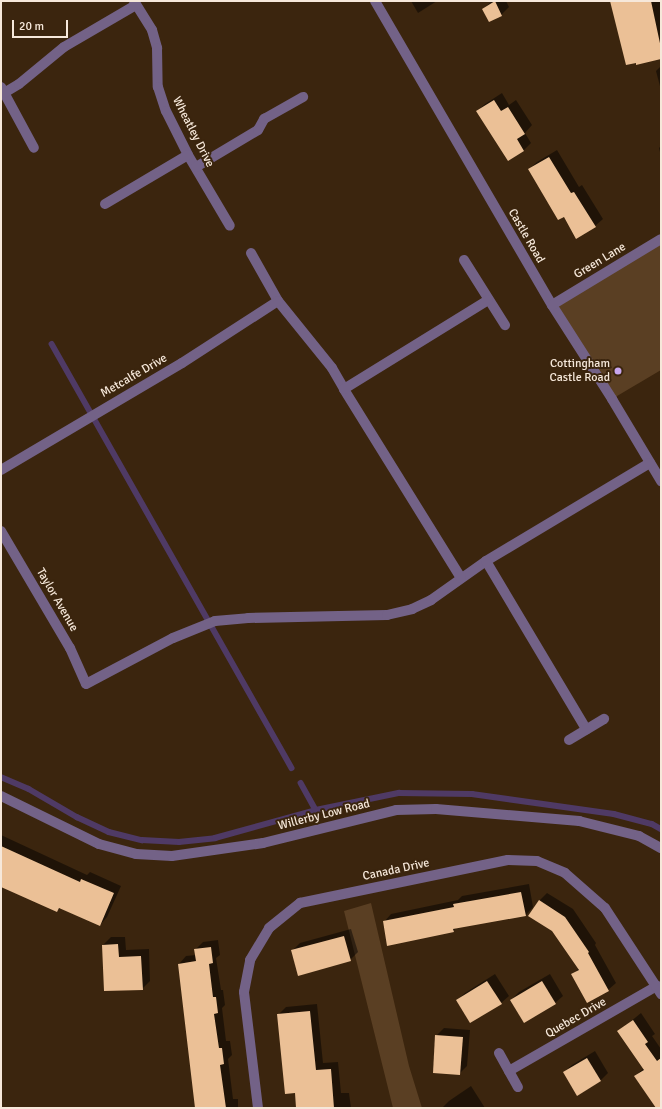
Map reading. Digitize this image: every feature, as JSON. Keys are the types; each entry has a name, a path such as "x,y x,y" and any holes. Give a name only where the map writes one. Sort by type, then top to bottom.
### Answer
{"street":[{"name":"Castle Road","path":"375,1 552,305 612,399 661,481"},
{"path":"34,148 3,90 18,84 64,47 135,3"},
{"name":"Wheatley Drive","path":"135,3 152,30 157,48 158,87 166,111 188,155 196,166 230,226"},
{"path":"196,166 258,130 264,119 303,97"},
{"path":"105,204 188,155"},
{"name":"Green Lane","path":"552,305 661,239"},
{"path":"251,254 278,300 319,351 344,389 461,578 486,561 650,463"},
{"path":"464,260 505,325"},
{"name":"Metcalfe Drive","path":"1,470 182,363 278,300"},
{"path":"344,389 488,300"},
{"name":"Taylor Avenue","path":"1,532 70,648 86,684 173,638 215,621 248,618 387,614 412,609 431,600 461,578"},
{"path":"486,561 586,729"},
{"path":"569,740 604,719"},
{"name":"Willerby Low Road","path":"1,796 99,844 136,854 172,856 263,843 396,810 436,809 578,821 640,836 661,848"},
{"name":"Canada Drive","path":"258,1108 244,992 250,960 268,928 300,904 508,860 537,861 565,873 605,908 659,990"},
{"name":"Quebec Drive","path":"509,1072 659,990"},
{"path":"499,1053 518,1087"}],"shaded area":[{"path":"661,239 661,370 612,399 552,305"},
{"path":"371,903 409,1066 422,1108 393,1108 344,911"}],"building":[{"path":"495,1 502,16 489,22 482,9"},
{"path":"610,1 651,1 661,48 661,59 636,65 636,63 626,65"},
{"path":"494,100 501,111 508,107 525,134 517,139 524,151 508,161 476,111"},
{"path":"549,157 571,193 574,192 596,227 576,239 564,217 558,220 528,169"},
{"path":"1,846 80,882 81,879 114,893 100,926 59,908 57,912 1,887"},
{"path":"521,892 526,916 453,929 454,932 387,946 383,921 454,907 453,904"},
{"path":"539,900 565,917 589,952 588,953 609,991 587,1003 571,974 579,970 552,931 528,916"},
{"path":"344,936 351,961 298,976 291,950"},
{"path":"118,944 119,957 141,956 143,990 104,991 102,945"},
{"path":"211,947 213,963 209,964 213,997 216,997 218,1013 214,1014 219,1048 222,1048 224,1064 220,1065 226,1108 195,1108 178,964 196,961 194,949"},
{"path":"487,981 502,1004 470,1023 456,1000"},
{"path":"542,981 556,1004 524,1023 510,1000"},
{"path":"310,1011 316,1070 331,1069 334,1108 296,1108 295,1093 285,1094 277,1014"},
{"path":"633,1020 648,1042 645,1044 657,1061 661,1058 661,1108 656,1108 634,1076 644,1070 617,1031"},
{"path":"435,1035 463,1037 460,1075 433,1073"},
{"path":"587,1058 601,1081 577,1096 563,1072"}],"waterway":[{"path":"52,344 292,768"},
{"path":"1,777 29,789 77,817 109,832 142,840 179,842 215,838 316,810 399,793 472,794 614,814 652,824 661,829"},
{"path":"301,783 316,810"}],"place":[{"name":"Cottingham Castle Road","path":"618,371"}]}
